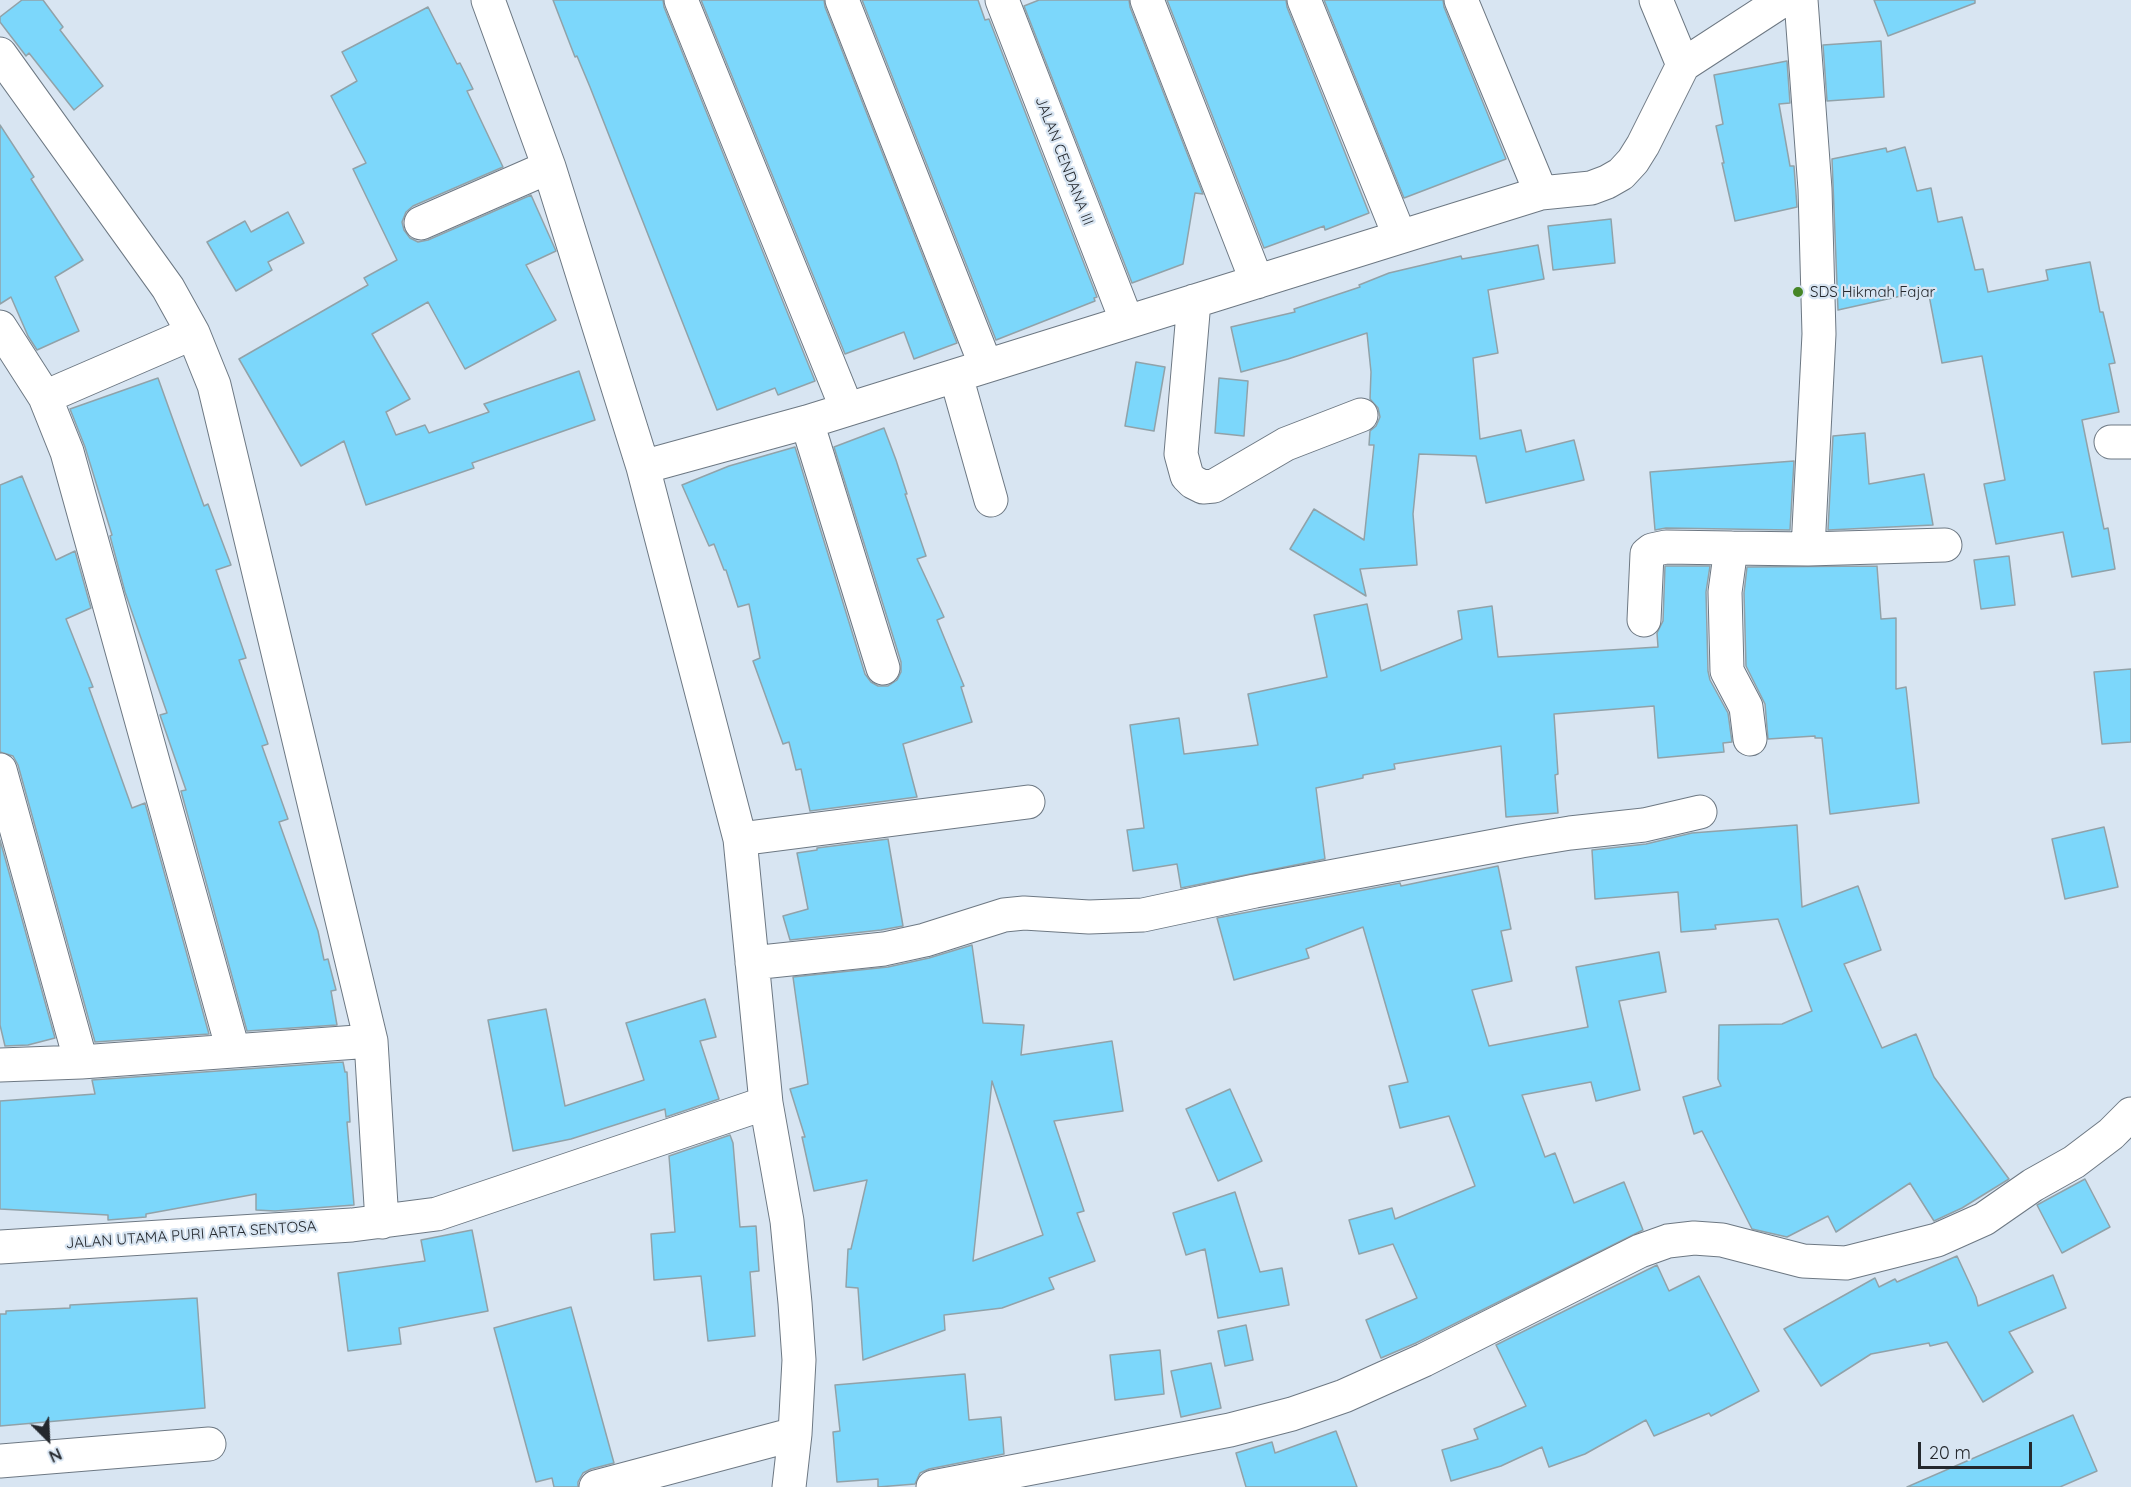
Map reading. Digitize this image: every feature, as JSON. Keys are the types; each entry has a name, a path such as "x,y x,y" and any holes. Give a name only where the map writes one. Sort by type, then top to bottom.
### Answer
{"street":[{"path":"488,0 549,167 644,467 740,839 766,1103 787,1221 795,1303 799,1360 795,1434 789,1487"},
{"path":"681,0 847,409"},
{"path":"842,0 971,371 991,501"},
{"name":"JALAN CENDANA III","path":"1002,0 1127,322"},
{"path":"1147,0 1257,282"},
{"path":"1304,0 1400,237"},
{"path":"1461,0 1541,194"},
{"path":"1656,0 1683,65"},
{"path":"644,467 807,422 1541,194 1591,188 1607,182 1621,174 1633,161 1683,65 1783,0"},
{"path":"1801,0 1815,189 1819,334 1808,549"},
{"path":"0,54 168,288 193,333 214,385 371,1041 382,1222"},
{"path":"420,223 549,167"},
{"path":"1194,301 1180,454 1187,476 1193,482 1203,487 1214,486 1286,444 1360,415"},
{"path":"0,327 45,397 67,452 233,1050"},
{"path":"45,397 193,333"},
{"path":"807,422 882,668"},
{"path":"1644,620 1647,554 1652,550 1666,547 1808,549 1945,545"},
{"path":"1731,548 1725,591 1727,671 1746,707 1750,740"},
{"path":"0,770 81,1062"},
{"path":"740,839 1028,802"},
{"path":"752,963 884,949 925,940 1004,915 1024,913 1089,917 1143,915 1255,891 1521,841 1644,825 1700,812"},
{"path":"0,1065 81,1062 371,1041"},
{"name":"JALAN UTAMA PURI ARTA SENTOSA","path":"0,1247 382,1222 437,1214 766,1103"},
{"path":"933,1487 1230,1430 1292,1414 1364,1387 1640,1251 1668,1241 1694,1238 1722,1240 1803,1261 1846,1263 1937,1240 1984,1219 2033,1185 2074,1162 2111,1134 2131,1114"},
{"path":"596,1487 795,1434"},
{"path":"0,1461 209,1444"}],"building":[{"path":"22,0 43,0 63,27 60,30 103,86 74,110 29,53 26,56 0,22 0,17"},
{"path":"553,0 663,0 815,381 778,395 775,388 717,410 590,87 577,56 575,57"},
{"path":"701,0 824,0 957,343 914,359 904,332 845,354"},
{"path":"862,0 978,0 985,20 989,19 1097,297 1094,298 1095,301 996,340"},
{"path":"1039,0 1129,0 1203,194 1195,193 1183,264 1132,283 1024,6"},
{"path":"1167,0 1286,0 1369,213 1325,230 1324,226 1264,248"},
{"path":"1324,0 1443,0 1506,159 1404,198"},
{"path":"1874,0 1975,0 1975,3 1888,36"},
{"path":"428,7 457,64 460,63 473,89 467,91 503,167 413,206 406,212 402,222 404,230 410,238 418,242 428,240 531,195 556,251 526,265 556,320 465,369 428,302 372,334 410,399 386,412 396,435 425,425 429,433 489,412 484,404 579,371 595,420 472,463 474,468 366,505 344,441 301,466 239,359 368,285 364,278 397,260 353,169 366,163 331,96 357,81 342,52"},
{"path":"1881,41 1884,97 1827,101 1823,45"},
{"path":"1787,61 1790,103 1779,104 1790,166 1794,166 1797,207 1735,221 1716,126 1723,124 1714,75"},
{"path":"0,125 34,177 31,179 83,260 55,277 79,331 37,350 28,336 11,297 0,304"},
{"path":"1905,147 1917,191 1931,188 1938,222 1962,217 1975,270 1983,269 1988,292 2048,280 2046,270 2090,262 2100,312 2103,312 2115,363 2109,364 2119,412 2082,420 2104,529 2108,528 2115,569 2072,577 2063,532 1996,544 1984,484 2005,480 1982,356 1942,363 1928,290 1838,310 1832,159 1886,148 1887,152"},
{"path":"288,212 304,243 268,262 272,270 236,291 207,242 245,221 251,232"},
{"path":"1611,219 1615,263 1553,270 1548,226"},
{"path":"1538,245 1544,279 1488,290 1498,353 1473,358 1480,439 1521,430 1526,452 1574,440 1584,480 1486,503 1476,456 1419,454 1413,514 1417,565 1360,569 1366,596 1290,549 1314,509 1364,540 1374,445 1369,445 1370,431 1376,426 1380,417 1378,408 1370,399 1371,372 1367,333 1241,372 1231,327 1295,312 1294,309 1360,287 1359,285 1389,273 1461,256 1462,259"},
{"path":"1136,362 1165,367 1154,431 1125,426"},
{"path":"158,378 204,506 208,504 231,565 216,570 246,658 239,660 268,744 262,746 288,819 279,822 318,931 324,960 328,959 336,990 331,991 337,1025 247,1031 181,791 186,790 160,715 167,713 125,592 110,536 112,535 85,447 70,409"},
{"path":"1219,378 1248,381 1244,436 1215,433"},
{"path":"884,428 926,556 917,559 944,617 937,620 964,686 961,687 972,722 903,744 917,797 810,811 801,769 796,770 789,742 783,744 753,661 760,658 749,604 738,607 726,570 724,570 714,544 709,546 682,485 729,466 795,447 865,674 871,682 878,686 888,686 897,680 901,672 901,662 834,447"},
{"path":"1865,433 1869,484 1924,474 1933,525 1828,530 1833,436"},
{"path":"1794,461 1790,530 1666,528 1655,530 1650,472"},
{"path":"22,476 56,560 75,551 91,608 66,619 93,687 89,688 132,808 145,803 209,1034 95,1042 18,765 13,756 0,752 0,485"},
{"path":"2009,556 2015,605 1981,609 1974,560"},
{"path":"1665,566 1710,566 1706,592 1708,671 1710,680 1728,713 1732,742 1723,743 1724,752 1658,758 1654,706 1554,714 1558,813 1506,817 1501,746 1394,764 1395,769 1316,788 1325,859 1181,888 1177,864 1133,871 1127,830 1144,828 1130,725 1179,718 1184,754 1258,745 1248,694 1327,677 1314,615 1367,604 1381,671 1462,639 1458,611 1492,606 1498,657 1658,647 1657,633 1663,621"},
{"path":"1877,566 1881,619 1896,618 1896,689 1906,687 1919,803 1830,814 1822,738 1815,738 1815,736 1768,739 1765,704 1746,666 1744,593 1747,567"},
{"path":"2131,669 2131,742 2102,744 2094,672"},
{"path":"1797,825 1802,907 1858,886 1881,950 1844,964 1882,1048 1916,1034 1934,1077 2009,1179 1962,1208 1934,1221 1910,1183 1836,1232 1828,1216 1787,1237 1752,1229 1702,1131 1694,1134 1683,1097 1721,1086 1718,1079 1719,1025 1782,1024 1812,1011 1778,919 1715,925 1716,929 1681,932 1678,892 1595,899 1592,850 1646,844 1692,833"},
{"path":"2104,827 2118,887 2065,899 2052,839"},
{"path":"888,839 903,926 790,940 783,916 808,909 797,853 817,850 817,848"},
{"path":"0,840 55,1038 28,1045 5,1046 0,1025"},
{"path":"1498,866 1511,929 1501,931 1512,981 1472,990 1489,1046 1588,1027 1576,967 1659,952 1666,992 1619,1001 1640,1090 1596,1101 1591,1082 1522,1095 1545,1157 1555,1153 1574,1203 1624,1182 1643,1230 1416,1343 1381,1358 1366,1320 1417,1298 1393,1244 1359,1254 1349,1220 1392,1208 1395,1219 1475,1186 1449,1116 1400,1128 1389,1086 1408,1082 1363,927 1306,949 1309,958 1234,980 1217,918 1400,883 1401,886"},
{"path":"972,945 983,1023 1024,1025 1021,1055 1112,1041 1123,1111 1054,1121 1084,1211 1077,1213 1095,1261 1049,1278 1054,1289 1002,1308 944,1315 945,1330 863,1360 858,1288 846,1287 848,1249 851,1249 867,1180 814,1191 802,1137 805,1137 790,1089 808,1084 793,977 888,967","holes":["992,1081 1043,1235 973,1261"]},
{"path":"705,999 716,1037 700,1041 719,1099 666,1117 665,1109 571,1139 513,1151 488,1020 546,1009 565,1106 644,1080 626,1023"},
{"path":"343,1062 345,1072 347,1072 350,1122 347,1122 354,1205 275,1211 256,1210 256,1194 146,1214 146,1217 108,1220 108,1215 0,1209 0,1101 95,1094 92,1080"},
{"path":"1230,1089 1262,1161 1218,1181 1186,1109"},
{"path":"730,1135 733,1143 740,1227 756,1226 759,1271 750,1272 755,1336 708,1341 701,1276 654,1280 651,1234 675,1232 669,1156"},
{"path":"2085,1179 2110,1227 2062,1253 2037,1205"},
{"path":"1235,1192 1260,1272 1282,1268 1289,1305 1218,1318 1205,1249 1186,1255 1173,1213"},
{"path":"472,1230 488,1311 399,1328 401,1344 348,1351 338,1273 425,1261 421,1240"},
{"path":"1957,1256 1978,1306 2053,1275 2066,1308 2009,1332 2033,1372 1983,1402 1947,1342 1930,1346 1929,1343 1871,1354 1821,1386 1784,1329 1875,1278 1879,1287 1895,1279 1897,1282"},
{"path":"1657,1265 1669,1291 1699,1276 1759,1391 1711,1416 1709,1413 1654,1436 1646,1420 1585,1454 1549,1467 1542,1447 1501,1466 1451,1481 1442,1450 1478,1439 1474,1429 1526,1406 1496,1345"},
{"path":"197,1298 205,1408 0,1426 0,1314 6,1314 6,1311 70,1308 70,1305"},
{"path":"571,1307 614,1463 583,1473 578,1487 554,1487 552,1478 536,1482 494,1328"},
{"path":"1246,1325 1253,1360 1225,1366 1218,1331"},
{"path":"1160,1350 1164,1394 1115,1400 1110,1355"},
{"path":"1211,1363 1221,1408 1181,1417 1171,1371"},
{"path":"965,1374 969,1420 1001,1417 1004,1454 929,1469 920,1473 915,1484 878,1487 878,1479 837,1482 833,1432 840,1431 835,1385"},
{"path":"2073,1415 2097,1471 2060,1487 1907,1487"},
{"path":"1336,1431 1357,1487 1246,1487 1236,1453 1272,1442 1275,1453"}],"place":[{"name":"SDS Hikmah Fajar","path":"1798,292"}]}
